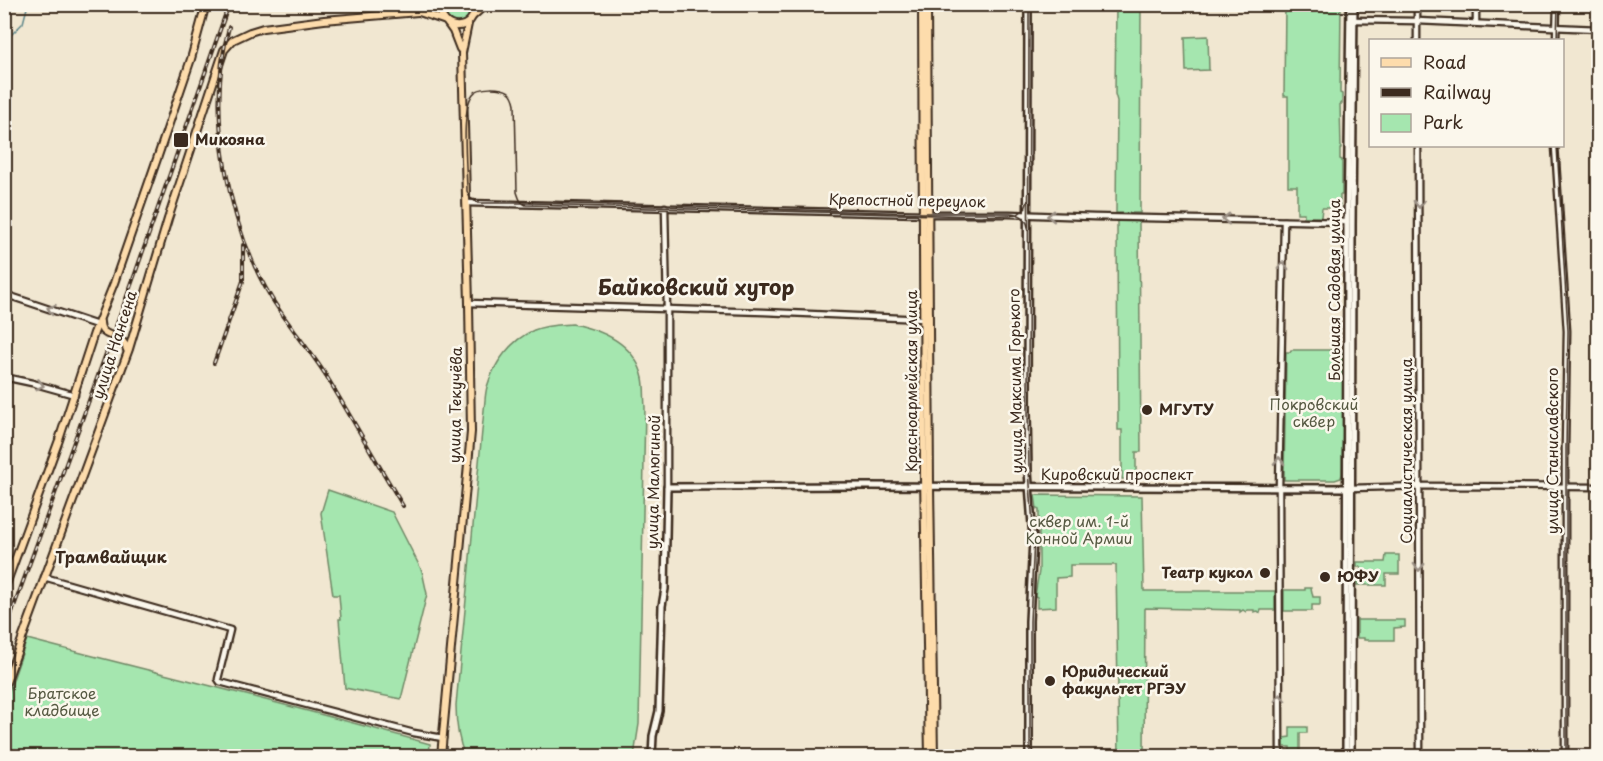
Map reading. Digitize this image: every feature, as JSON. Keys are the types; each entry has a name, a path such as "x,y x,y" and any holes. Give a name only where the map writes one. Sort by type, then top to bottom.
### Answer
{"main road":[{"name":"улица Нансена","path":"4,590 162,146 191,59 206,4"},
{"path":"418,12 439,4"},
{"name":"улица Текучёва","path":"439,4 440,11 453,31 462,53"},
{"path":"474,4 474,15"},
{"path":"418,12 459,26 468,24 483,7 495,4"},
{"name":"Красноармейская улица","path":"921,4 926,214 924,320 934,756"},
{"name":"Красноармейская улица","path":"927,4 929,756"},
{"name":"улица Максима Горького","path":"1028,4 1028,466 1033,539 1029,621 1029,756"},
{"name":"Большая Садовая улица","path":"1349,488 1352,4"},
{"name":"Большая Садовая улица","path":"1349,756 1347,222 1352,4"},
{"name":"улица Нансена","path":"4,688 127,354 221,56 228,44 263,28 418,12"},
{"name":"улица Текучёва","path":"441,756 471,432 462,53 468,24"},
{"path":"102,312 100,329 105,334 122,339 130,336 135,328"},
{"path":"88,351 98,336 105,334"},
{"path":"122,339 127,346 127,354"},
{"name":"Кировский проспект","path":"667,487 1349,488"},
{"name":"улица Малюгиной","path":"652,756 652,736 659,711 667,487"}],"street":[{"path":"1417,4 1417,39"},
{"path":"1476,4 1476,23"},
{"path":"1556,39 1557,4"},
{"path":"1353,20 1599,29"},
{"name":"Социалистическая улица","path":"1418,147 1420,756"},
{"name":"улица Станиславского","path":"1555,147 1567,331 1565,756"},
{"name":"Крепостной переулок","path":"466,204 1347,222"},
{"name":"улица Малюгиной","path":"665,207 667,487"},
{"path":"1280,756 1279,488 1284,221"},
{"path":"4,294 97,325"},
{"path":"469,303 924,320"},
{"path":"4,377 75,394"},
{"path":"1349,488 1599,487"},
{"path":"44,577 230,630 219,681 403,730 442,738"}],"green space":[{"path":"443,5 471,5 471,13 465,21 458,24 444,16"},
{"path":"1116,5 1141,5 1140,213 1116,213"},
{"path":"1285,5 1341,5 1340,159 1342,160 1342,195 1340,195 1340,208 1322,208 1321,217 1304,217 1304,213 1297,213 1297,186 1288,186 1288,96 1284,96"},
{"path":"1208,36 1209,70 1186,71 1185,37"},
{"path":"1117,221 1139,221 1141,452 1136,452 1136,479 1122,479 1122,430 1118,430"},
{"path":"572,324 595,330 616,340 633,356 644,381 639,724 634,756 465,756 458,731 456,705 487,387 499,361 511,346 526,334 539,328"},
{"name":"Покровский сквер","path":"1291,350 1344,350 1341,478 1284,480 1286,352"},
{"path":"328,490 392,512 422,571 427,594 401,699 345,688 339,595 333,595 321,513"},
{"name":"сквер им. 1-й Конной Армии","path":"1035,495 1142,496 1144,591 1275,591 1275,610 1261,610 1260,613 1254,610 1240,612 1240,610 1145,608 1144,756 1119,756 1116,565 1070,565 1070,577 1056,578 1056,607 1037,608 1037,597 1035,596 1039,571 1039,530 1037,529 1039,510"},
{"path":"1386,555 1399,555 1399,574 1386,574 1386,585 1357,585 1357,573 1361,573 1361,567 1357,567 1357,562 1385,562"},
{"path":"1305,588 1311,588 1313,597 1320,597 1320,605 1312,605 1312,611 1284,611 1284,590 1305,590"},
{"path":"1357,620 1405,620 1405,627 1394,628 1394,640 1364,640 1364,638 1357,638"},
{"name":"Братское кладбище","path":"27,639 430,744 429,756 5,756 5,703"},
{"path":"1290,727 1307,727 1307,733 1300,733 1300,755 1290,755 1290,747 1284,747 1284,738 1290,737"}],"waterway":[{"path":"4,42 23,23 28,4"}],"tram line":[{"path":"1029,4 1028,412 1034,539 1030,621 1030,756"},
{"path":"1557,39 1558,4"},
{"path":"1028,200 1025,209 1018,214 1013,215 978,216 526,205 524,204 522,203 521,202 517,192 515,104 509,92 490,88 476,91 469,102 465,126 467,191 470,198 478,203 532,203 923,213 1014,213 1017,214 1022,217 1028,227"},
{"path":"1557,147 1568,331 1566,756"}],"railway":[{"path":"4,634 135,274 229,4"},
{"path":"229,27 222,60 221,130 225,167 243,237 256,270 272,299 327,377 403,506"},
{"path":"214,363 243,281 243,245"}],"place":[{"name":"Микояна","path":"181,140"},
{"name":"МГУТУ","path":"1147,410"},
{"name":"Театр кукол","path":"1265,573"},
{"name":"ЮФУ","path":"1325,577"},
{"name":"Юридический факультет РГЭУ","path":"1050,681"}],"district":[{"name":"Байковский хутор","path":"696,288"},
{"name":"Трамвайщик","path":"111,557"}]}
